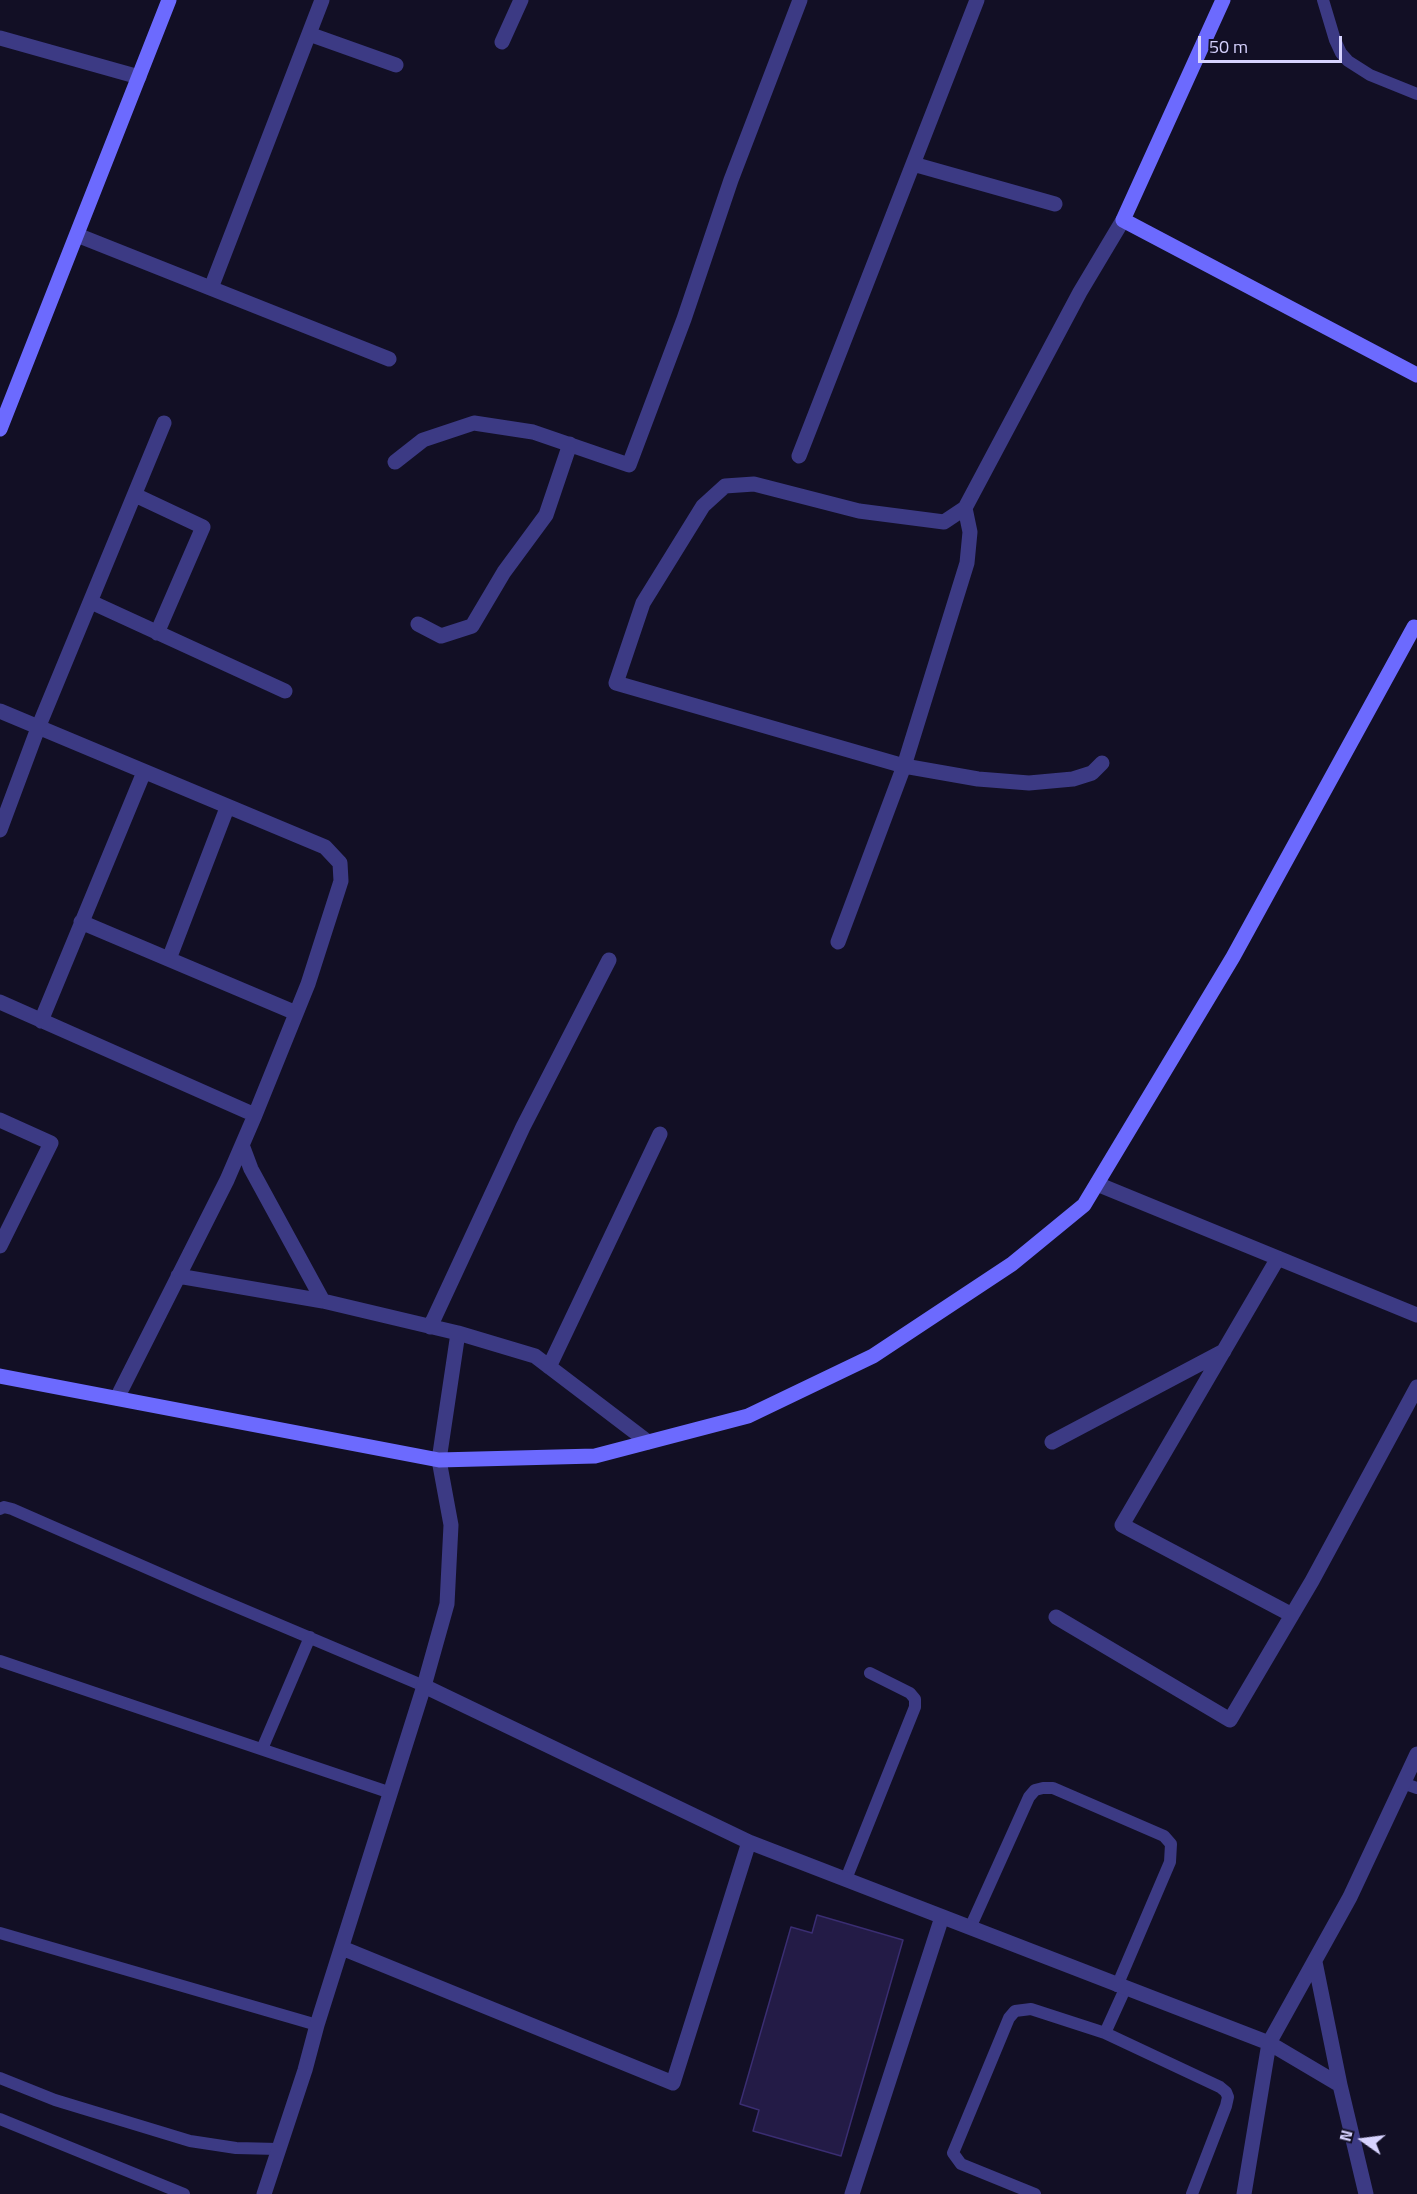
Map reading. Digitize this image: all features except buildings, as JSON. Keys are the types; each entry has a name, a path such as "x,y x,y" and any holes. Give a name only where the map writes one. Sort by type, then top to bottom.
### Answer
{"street":[{"path":"0,429 169,0"},
{"path":"211,288 322,0"},
{"path":"502,42 521,0"},
{"path":"395,462 423,441 474,423 533,432 630,465 684,319 731,180 800,0"},
{"path":"800,456 976,0"},
{"path":"1102,763 1092,773 1073,779 1029,783 978,779 904,766 616,682 643,603 703,506 725,486 754,484 859,511 944,522 964,508 1080,292 1123,220 1223,0"},
{"path":"309,34 396,65"},
{"path":"0,38 139,77"},
{"path":"913,164 1055,204"},
{"path":"1123,220 1417,375"},
{"path":"77,235 389,358"},
{"path":"0,830 38,728 164,423"},
{"path":"418,624 441,636 472,626 504,572 546,515 570,444"},
{"path":"135,495 203,527 157,633"},
{"path":"838,942 904,766 967,562 970,532 964,508"},
{"path":"91,603 285,691"},
{"path":"0,1376 438,1460 595,1456 748,1416 873,1356 1012,1264 1084,1205 1233,957 1416,626"},
{"path":"0,711 325,848 340,862 341,880 308,984 255,1115 227,1180 117,1398"},
{"path":"41,1020 144,772"},
{"path":"169,959 227,808"},
{"path":"81,922 296,1013"},
{"path":"430,1327 524,1127 609,960"},
{"path":"0,1002 255,1115"},
{"path":"0,1120 51,1143 4,1231 0,1246"},
{"path":"549,1367 660,1134"},
{"path":"242,1146 251,1169 323,1301"},
{"path":"1096,1184 1417,1315"},
{"path":"1278,1258 1122,1525 1292,1615"},
{"path":"178,1276 323,1301 458,1333 535,1356 648,1442"},
{"path":"264,2194 306,2070 317,2025 391,1793 447,1604 451,1526 438,1460 458,1333"},
{"path":"1053,1442 1224,1351"},
{"path":"1056,1617 1230,1720 1292,1615 1417,1387"},
{"path":"424,1686 749,1842 1269,2043 1340,2085"},
{"path":"1244,2194 1269,2043 1410,1786 1417,1754"},
{"path":"342,1948 673,2083 749,1842"},
{"path":"852,2194 942,1917"},
{"path":"1315,1962 1365,2194"}],"lane":[{"path":"1323,0 1335,40 1341,54 1348,61 1370,75 1417,94"},
{"path":"0,1509 4,1507 12,1509 424,1686"},
{"path":"262,1749 310,1636"},
{"path":"0,1661 391,1793"},
{"path":"846,1880 915,1707 915,1699 909,1693 870,1673"},
{"path":"970,1928 1029,1797 1035,1790 1053,1788 1164,1836 1171,1844 1170,1862 1105,2033"},
{"path":"0,1933 317,2025"},
{"path":"1035,2194 962,2164 953,2153 1009,2018 1015,2011 1030,2009 1105,2033 1220,2087 1226,2092 1228,2097 1226,2106 1192,2194"},
{"path":"0,2078 55,2100 190,2141 236,2148 278,2149"},
{"path":"0,2119 184,2194"}]}
